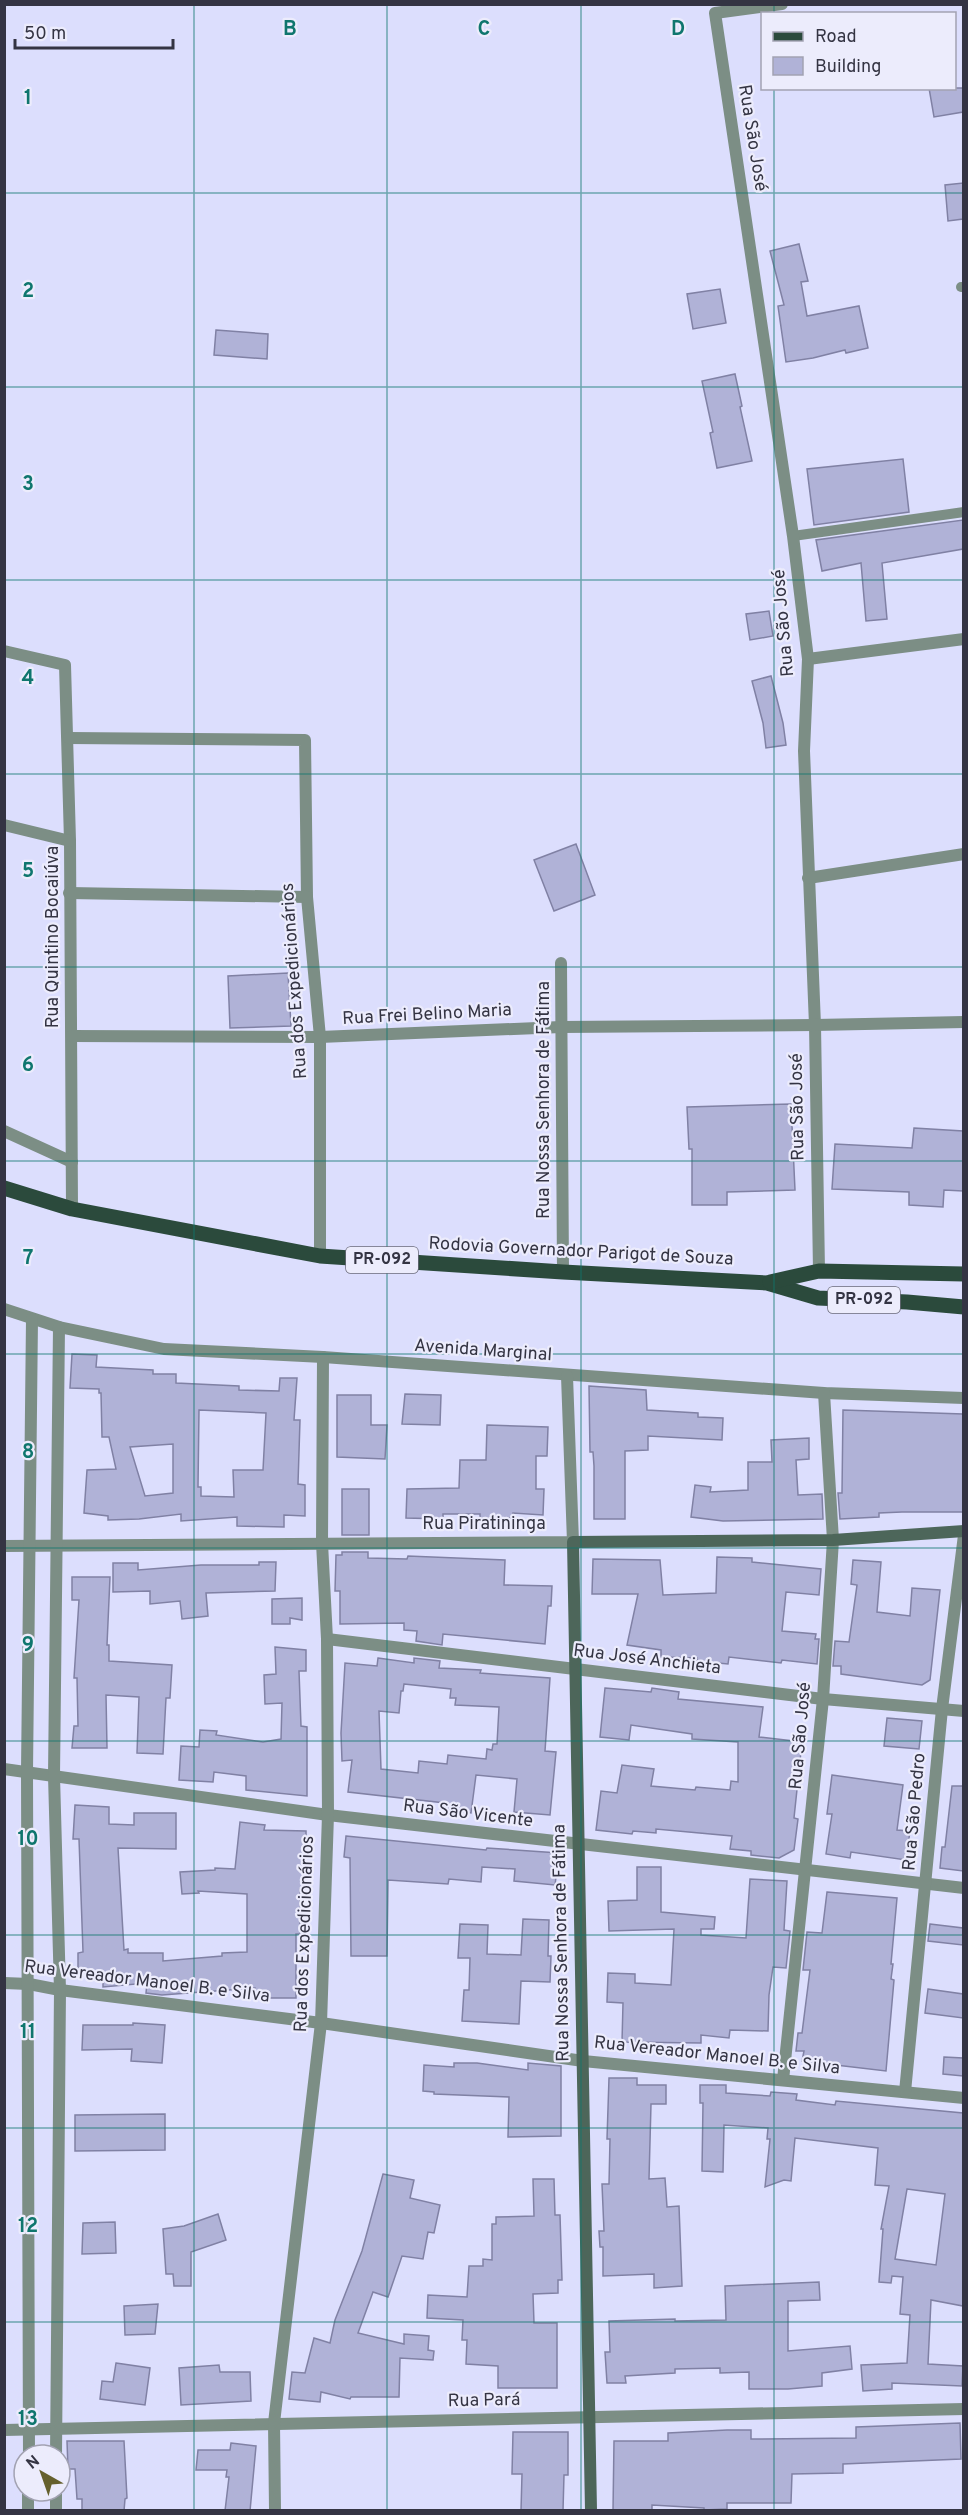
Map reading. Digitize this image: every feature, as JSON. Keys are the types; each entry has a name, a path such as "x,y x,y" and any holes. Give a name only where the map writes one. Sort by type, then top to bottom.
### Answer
{"main road":[{"name":"Rodovia Governador Parigot de Souza","path":"4,1188 72,1209 320,1256 563,1272 767,1282 818,1298 963,1307"},
{"name":"Rodovia Governador Parigot de Souza","path":"767,1282 819,1271 963,1274"}],"street":[{"name":"Rua São José","path":"782,4 715,14 793,536 808,659 804,751 815,1025 819,1271"},
{"path":"808,659 963,639"},
{"name":"Rua Quintino Bocaiúva","path":"4,651 65,665 69,738 72,1209"},
{"name":"Rua dos Expedicionários","path":"69,738 305,740 307,897 320,1037 320,1256"},
{"path":"4,825 70,841"},
{"path":"808,878 963,854"},
{"path":"69,893 307,897"},
{"name":"Rua Nossa Senhora de Fátima","path":"561,963 563,1272"},
{"name":"Rua Frei Belino Maria","path":"72,1036 320,1037 561,1027 963,1022"},
{"path":"4,1131 72,1161"},
{"name":"Avenida Marginal","path":"4,1309 59,1327 164,1348 323,1357 824,1393 963,1398"},
{"path":"29,2443 27,1771 32,1319"},
{"path":"56,2443 60,1990 54,1776 59,1327"},
{"name":"Rua dos Expedicionários","path":"275,2511 274,2423 321,2023 328,1815 327,1639 322,1543 323,1357"},
{"name":"Rua Nossa Senhora de Fátima","path":"567,1376 573,1542 591,2511"},
{"name":"Rua São José","path":"783,2080 823,1699 833,1540 824,1393"},
{"name":"Rua Piratininga","path":"4,1546 833,1540 920,1536 963,1531"},
{"name":"Rua São Pedro","path":"905,2092 927,1884 942,1709 963,1535"},
{"name":"Rua José Anchieta","path":"327,1639 823,1699 963,1711"},
{"name":"Rua São Vicente","path":"4,1769 328,1815 963,1888"},
{"name":"Rua Vereador Manoel B. e Silva","path":"4,1983 29,1984 60,1990 321,2023 583,2061 963,2098"},
{"name":"Rua Pará","path":"4,2430 963,2409"}],"lane":[{"path":"793,536 963,512"}],"building":[{"path":"963,88 963,112 934,117 929,90"},
{"path":"963,183 963,219 948,221 945,185"},
{"path":"799,244 808,281 801,282 807,316 859,306 868,348 846,353 845,350 786,362 778,306 784,305 770,251"},
{"path":"720,289 726,323 693,329 687,294"},
{"path":"216,330 268,334 267,359 214,355"},
{"path":"735,374 752,461 717,468 710,433 713,432 702,381"},
{"path":"903,459 909,512 814,525 807,469"},
{"path":"963,520 963,549 882,563 887,619 866,621 861,563 822,571 816,540"},
{"path":"769,611 773,636 750,640 746,614"},
{"path":"771,676 786,745 766,748 763,723 752,681"},
{"path":"576,844 595,895 554,911 534,860"},
{"path":"288,973 291,1026 230,1028 228,976"},
{"path":"791,1104 795,1190 727,1192 727,1205 692,1205 692,1149 689,1149 687,1107"},
{"path":"914,1128 963,1131 963,1191 944,1190 943,1207 909,1205 909,1192 832,1189 835,1144 912,1148"},
{"path":"72,1354 97,1355 96,1367 153,1370 153,1374 176,1374 176,1383 239,1386 239,1390 279,1391 280,1378 297,1378 294,1420 300,1420 298,1484 305,1485 305,1516 284,1515 284,1527 237,1526 237,1517 181,1521 181,1514 108,1520 108,1516 84,1513 87,1470 116,1469 109,1437 102,1437 99,1389 70,1388","holes":["199,1410 266,1413 263,1470 233,1470 234,1497 201,1496 201,1487 198,1487","173,1444 173,1493 145,1496 130,1447"]},
{"path":"589,1386 646,1390 647,1410 698,1413 698,1417 723,1418 722,1440 648,1436 648,1450 625,1451 625,1519 594,1519 594,1466 593,1452 590,1452"},
{"path":"405,1394 441,1395 440,1425 402,1424"},
{"path":"337,1395 371,1395 371,1425 387,1425 385,1459 337,1457"},
{"path":"843,1410 963,1414 963,1512 879,1513 879,1517 840,1519 838,1493 842,1493"},
{"path":"487,1425 548,1427 547,1456 536,1456 536,1489 544,1489 543,1515 513,1513 513,1518 480,1518 480,1514 443,1514 443,1519 406,1518 407,1489 459,1488 460,1460 486,1460"},
{"path":"809,1438 809,1459 796,1460 798,1495 822,1494 823,1519 723,1521 691,1517 695,1485 711,1487 710,1492 748,1490 748,1462 772,1462 771,1440"},
{"path":"342,1489 369,1489 369,1535 342,1535"},
{"path":"342,1552 368,1552 368,1558 407,1559 408,1556 505,1560 504,1585 552,1586 545,1644 443,1634 442,1645 416,1641 417,1631 404,1630 404,1623 340,1624 340,1591 335,1591 336,1555 342,1555"},
{"path":"717,1557 752,1558 752,1562 821,1569 819,1595 786,1592 782,1631 816,1634 815,1639 819,1639 817,1664 782,1660 781,1663 729,1657 728,1664 697,1661 697,1658 661,1657 661,1650 627,1645 638,1594 592,1594 593,1559 660,1560 663,1595 716,1593"},
{"path":"853,1560 881,1562 877,1612 910,1616 912,1588 940,1590 930,1680 922,1685 841,1674 841,1666 833,1666 835,1641 849,1642 857,1585 851,1584"},
{"path":"259,1562 276,1562 275,1591 206,1593 208,1616 182,1619 180,1601 150,1604 150,1591 113,1592 113,1563 138,1563 138,1570 201,1565 259,1565"},
{"path":"72,1577 110,1577 107,1645 109,1645 109,1661 172,1665 170,1698 166,1698 163,1754 137,1753 139,1697 106,1695 107,1748 72,1748 74,1726 78,1726 77,1678 74,1678 79,1600 72,1600"},
{"path":"302,1598 302,1620 290,1618 290,1624 272,1624 272,1599"},
{"path":"275,1647 306,1650 306,1671 299,1671 301,1726 307,1727 307,1796 246,1790 246,1776 214,1772 213,1782 179,1780 181,1746 199,1747 200,1730 217,1731 216,1735 263,1742 281,1739 282,1703 265,1704 264,1675 276,1674"},
{"path":"378,1658 414,1663 414,1658 440,1661 439,1668 550,1678 545,1751 556,1752 550,1815 514,1812 517,1779 476,1775 471,1813 444,1809 445,1803 348,1792 352,1760 342,1761 341,1733 345,1663 377,1666","holes":["404,1684 451,1689 450,1698 456,1698 455,1705 499,1707 497,1744 493,1744 492,1750 487,1749 486,1759 448,1755 447,1764 419,1761 418,1773 381,1769 379,1711 399,1713"]},
{"path":"605,1688 651,1692 652,1688 679,1692 678,1699 763,1707 759,1737 802,1742 794,1818 798,1819 794,1850 779,1858 751,1855 751,1851 730,1849 732,1836 656,1829 656,1833 633,1831 632,1834 596,1830 601,1791 617,1793 622,1765 654,1769 651,1786 730,1790 731,1781 738,1782 738,1742 692,1739 692,1734 631,1725 629,1740 600,1737"},
{"path":"887,1718 922,1721 919,1749 884,1746"},
{"path":"832,1775 903,1785 897,1830 910,1831 906,1860 851,1852 850,1858 826,1854 832,1814 827,1814"},
{"path":"952,1786 963,1786 963,1871 940,1868 942,1847 945,1847"},
{"path":"75,1805 109,1807 109,1824 134,1825 134,1813 176,1813 176,1849 118,1848 124,1950 128,1949 128,1953 163,1953 163,1961 247,1952 247,1894 198,1891 199,1893 182,1894 180,1872 215,1870 215,1868 235,1869 240,1822 265,1825 264,1830 306,1831 306,1857 303,1857 305,1889 300,1889 300,1934 296,1934 296,1998 255,1998 255,1988 162,1995 146,1993 147,1983 103,1987 103,1972 78,1973 78,1953 83,1952 79,1839 73,1839"},
{"path":"346,1836 486,1850 487,1848 559,1853 555,1885 514,1881 515,1869 482,1867 481,1882 449,1879 448,1884 388,1880 387,1956 351,1956 350,1858 344,1857"},
{"path":"637,1867 661,1867 661,1912 715,1917 714,1929 701,1929 701,1935 746,1938 750,1879 787,1881 784,1930 790,1931 786,1968 773,1967 769,1995 768,2031 730,2030 729,2038 701,2035 701,2043 622,2042 623,2003 607,2002 608,1973 635,1974 635,1983 671,1985 674,1929 609,1931 608,1901 637,1900"},
{"path":"827,1892 897,1898 891,1964 893,1964 891,1979 894,1980 886,2071 802,2061 804,2051 796,2051 798,2033 802,2033 810,1970 803,1970 807,1932 822,1933"},
{"path":"523,1919 549,1920 550,1982 521,1981 519,2024 462,2021 464,1990 469,1990 470,1958 458,1958 460,1924 488,1925 487,1954 521,1955"},
{"path":"930,1924 963,1928 963,1945 928,1941"},
{"path":"928,1989 963,1994 963,2018 925,2013"},
{"path":"133,2023 165,2025 162,2063 131,2061 132,2049 82,2050 83,2025 133,2025"},
{"path":"944,2057 963,2058 963,2076 943,2074"},
{"path":"454,2063 477,2063 528,2070 528,2063 561,2066 561,2136 508,2137 509,2097 434,2094 434,2092 423,2091 424,2065 454,2067"},
{"path":"609,2078 637,2078 637,2085 666,2085 666,2104 651,2104 649,2179 665,2178 667,2207 679,2206 682,2286 654,2288 654,2274 603,2276 603,2247 600,2247 599,2231 604,2231 602,2184 609,2184 610,2139 607,2139"},
{"path":"700,2085 726,2085 726,2093 770,2096 771,2092 797,2094 796,2100 835,2105 836,2101 963,2113 963,2306 931,2300 928,2364 963,2366 962,2386 892,2383 892,2389 863,2391 861,2365 907,2363 910,2315 900,2314 903,2277 892,2276 891,2283 879,2282 883,2229 881,2229 889,2186 875,2185 878,2148 795,2138 791,2181 784,2180 765,2187 770,2139 767,2139 768,2128 724,2125 723,2172 702,2171 703,2103 700,2103","holes":["907,2189 945,2194 936,2265 895,2259"]},
{"path":"165,2114 165,2150 75,2151 75,2115"},
{"path":"383,2174 414,2180 410,2198 440,2205 434,2233 428,2232 423,2259 402,2256 388,2297 373,2292 358,2333 404,2344 404,2334 429,2336 428,2350 434,2351 433,2360 400,2358 399,2397 351,2397 350,2399 321,2392 320,2402 289,2399 292,2372 305,2373 314,2338 330,2343 335,2320 362,2251"},
{"path":"533,2179 554,2179 555,2215 560,2215 562,2280 558,2280 558,2293 533,2294 534,2323 557,2323 557,2388 498,2388 498,2366 466,2364 467,2340 462,2340 463,2320 427,2318 428,2295 467,2297 469,2266 483,2266 483,2259 492,2260 492,2224 496,2224 496,2217 534,2216"},
{"path":"218,2214 226,2240 191,2252 191,2286 174,2286 173,2274 166,2274 163,2229 184,2226"},
{"path":"115,2222 116,2253 82,2254 83,2223"},
{"path":"819,2282 820,2300 788,2301 788,2351 850,2346 852,2369 822,2373 822,2386 749,2389 749,2372 720,2373 720,2368 675,2369 675,2373 625,2376 626,2383 607,2383 605,2352 610,2352 609,2321 726,2320 725,2286"},
{"path":"158,2304 155,2334 125,2335 124,2306"},
{"path":"116,2363 150,2368 145,2405 100,2399 102,2381 113,2382"},
{"path":"219,2365 220,2372 250,2372 251,2401 181,2405 179,2368"},
{"path":"960,2423 961,2459 843,2464 843,2473 792,2474 791,2503 727,2503 727,2509 704,2510 704,2508 652,2505 652,2511 613,2511 614,2441 668,2441 668,2433 727,2430 751,2430 751,2439 856,2438 856,2427"},
{"path":"513,2432 568,2432 568,2475 564,2475 563,2511 521,2511 522,2474 512,2474"},
{"path":"67,2441 124,2441 127,2498 124,2511 82,2511 82,2499 77,2499 75,2469 72,2469 72,2443 67,2443"},
{"path":"231,2443 256,2446 250,2511 225,2511 229,2477 226,2477 227,2470 196,2470 198,2450 230,2450"}]}
